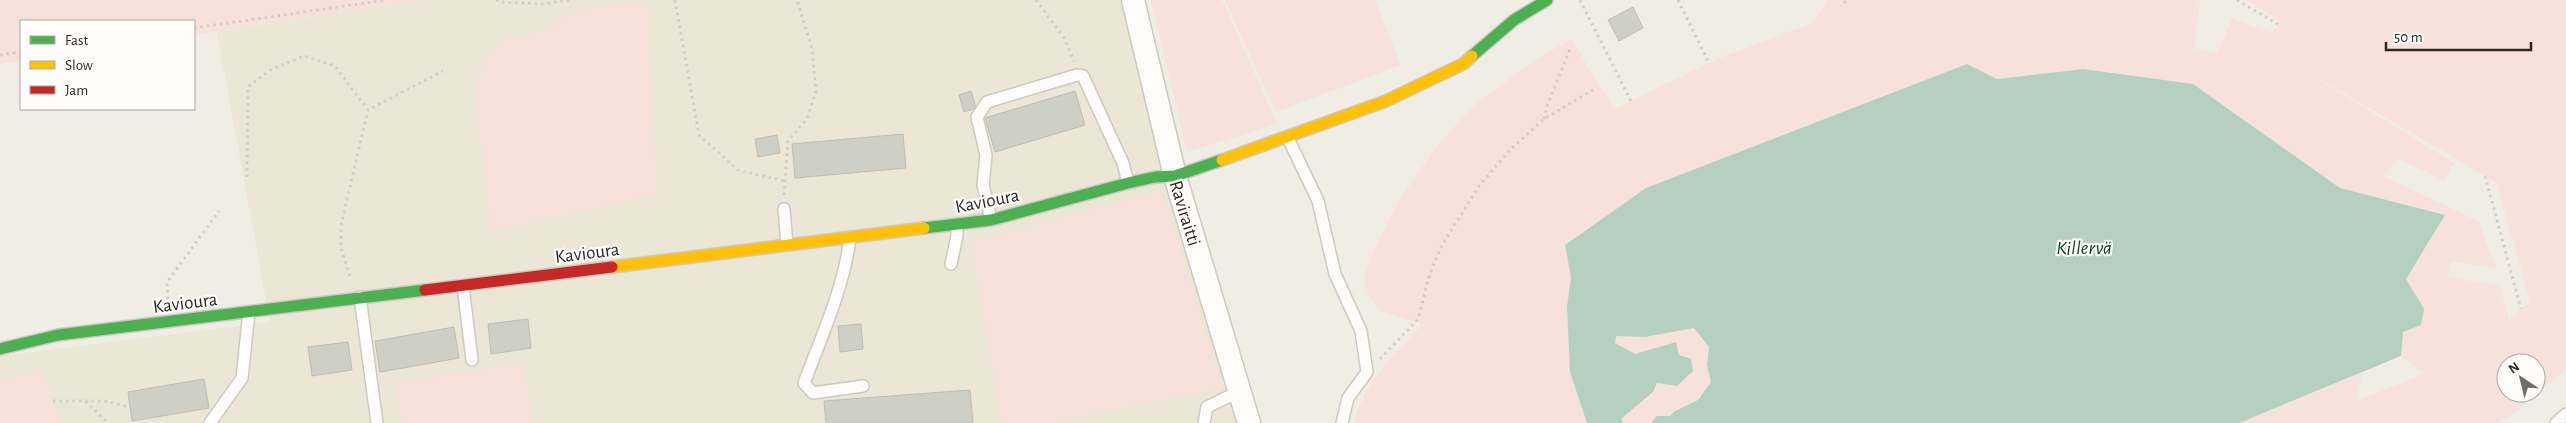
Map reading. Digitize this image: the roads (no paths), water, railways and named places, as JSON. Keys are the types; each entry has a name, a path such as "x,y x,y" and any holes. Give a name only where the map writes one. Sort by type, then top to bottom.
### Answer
{"street":[{"name":"Raviraitti","path":"1133,0 1175,176 1249,423"},
{"name":"Kavioura","path":"0,349 58,335 991,220 1128,183 1155,177 1175,176 1288,138 1386,101 1464,64 1514,20 1547,0"}],"lane":[{"path":"991,220 983,185 986,155 977,117 987,102 1077,75 1083,76 1123,163 1128,183"},
{"path":"1288,138 1318,201 1336,274 1361,331 1367,372 1348,398 1342,423"},
{"path":"784,209 788,245"},
{"path":"950,264 957,236 957,225"},
{"path":"850,236 843,271 804,383 813,392 863,386"},
{"path":"463,286 472,360"},
{"path":"360,297 377,423"},
{"path":"210,423 242,378 249,312"},
{"path":"1204,423 1207,407 1240,391"},
{"path":"2556,423 2566,414"}],"water":[{"name":"Killervä","path":"1967,64 1997,79 2083,69 2193,84 2340,188 2445,215 2406,279 2424,309 2421,325 2403,332 2401,356 2239,423 1651,423 1657,416 1670,416 1675,411 1698,400 1711,382 1707,365 1709,347 1694,328 1645,337 1616,336 1615,343 1635,354 1676,342 1679,355 1691,359 1693,371 1677,386 1657,383 1653,392 1622,418 1622,423 1587,423 1570,372 1567,307 1571,277 1565,245 1646,188"}]}
